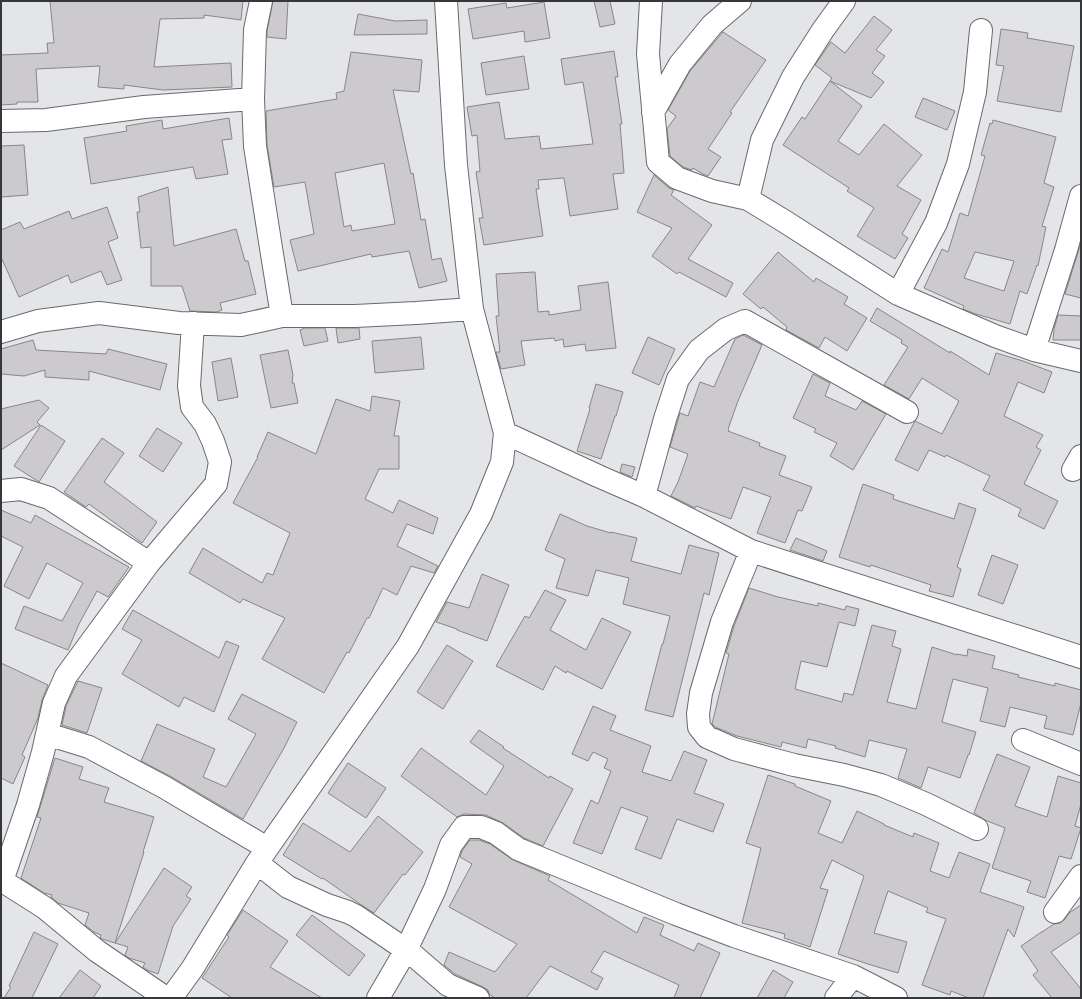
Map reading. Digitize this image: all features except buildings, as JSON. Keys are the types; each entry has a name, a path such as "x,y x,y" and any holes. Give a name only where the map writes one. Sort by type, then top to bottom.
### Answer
{"street":[{"path":"260,1 255,30 253,99 255,146 282,316"},
{"path":"171,998 192,969 262,856 408,646 481,514 502,462 505,433 472,309 456,165 446,1"},
{"path":"651,1 648,54 658,162 677,178 712,191 748,200 784,221 898,294 995,336 1034,350 1081,361"},
{"path":"653,112 680,64 712,25 740,1"},
{"path":"748,200 765,133 792,78 844,1"},
{"path":"898,294 936,223 958,164 975,92 981,30"},
{"path":"1,120 46,120 144,107 253,99"},
{"path":"1034,350 1066,250 1081,196"},
{"path":"1,332 38,321 99,313 179,322 241,325 282,316 355,316 472,309"},
{"path":"644,496 665,419 678,379 699,350 726,329 745,321 907,412"},
{"path":"166,998 97,951 45,908 1,880 28,805 54,703 66,676 149,563 216,484 220,462 205,424 192,407 189,386 194,323"},
{"path":"505,433 644,496 751,551 1081,657"},
{"path":"1,491 21,489 49,498 149,563"},
{"path":"751,551 722,622 701,693 698,714 699,727 707,737 734,749 794,765 844,775 881,785 926,804 977,829"},
{"path":"47,734 89,747 164,787 262,856 288,887 327,906 356,916 406,950 448,985 478,998"},
{"path":"1023,740 1081,764"},
{"path":"378,998 406,950 435,890 451,845 464,827 481,828 496,833 518,849 676,914 734,936 853,976 896,998"},
{"path":"1055,912 1081,876"},
{"path":"836,998 853,976"}]}
